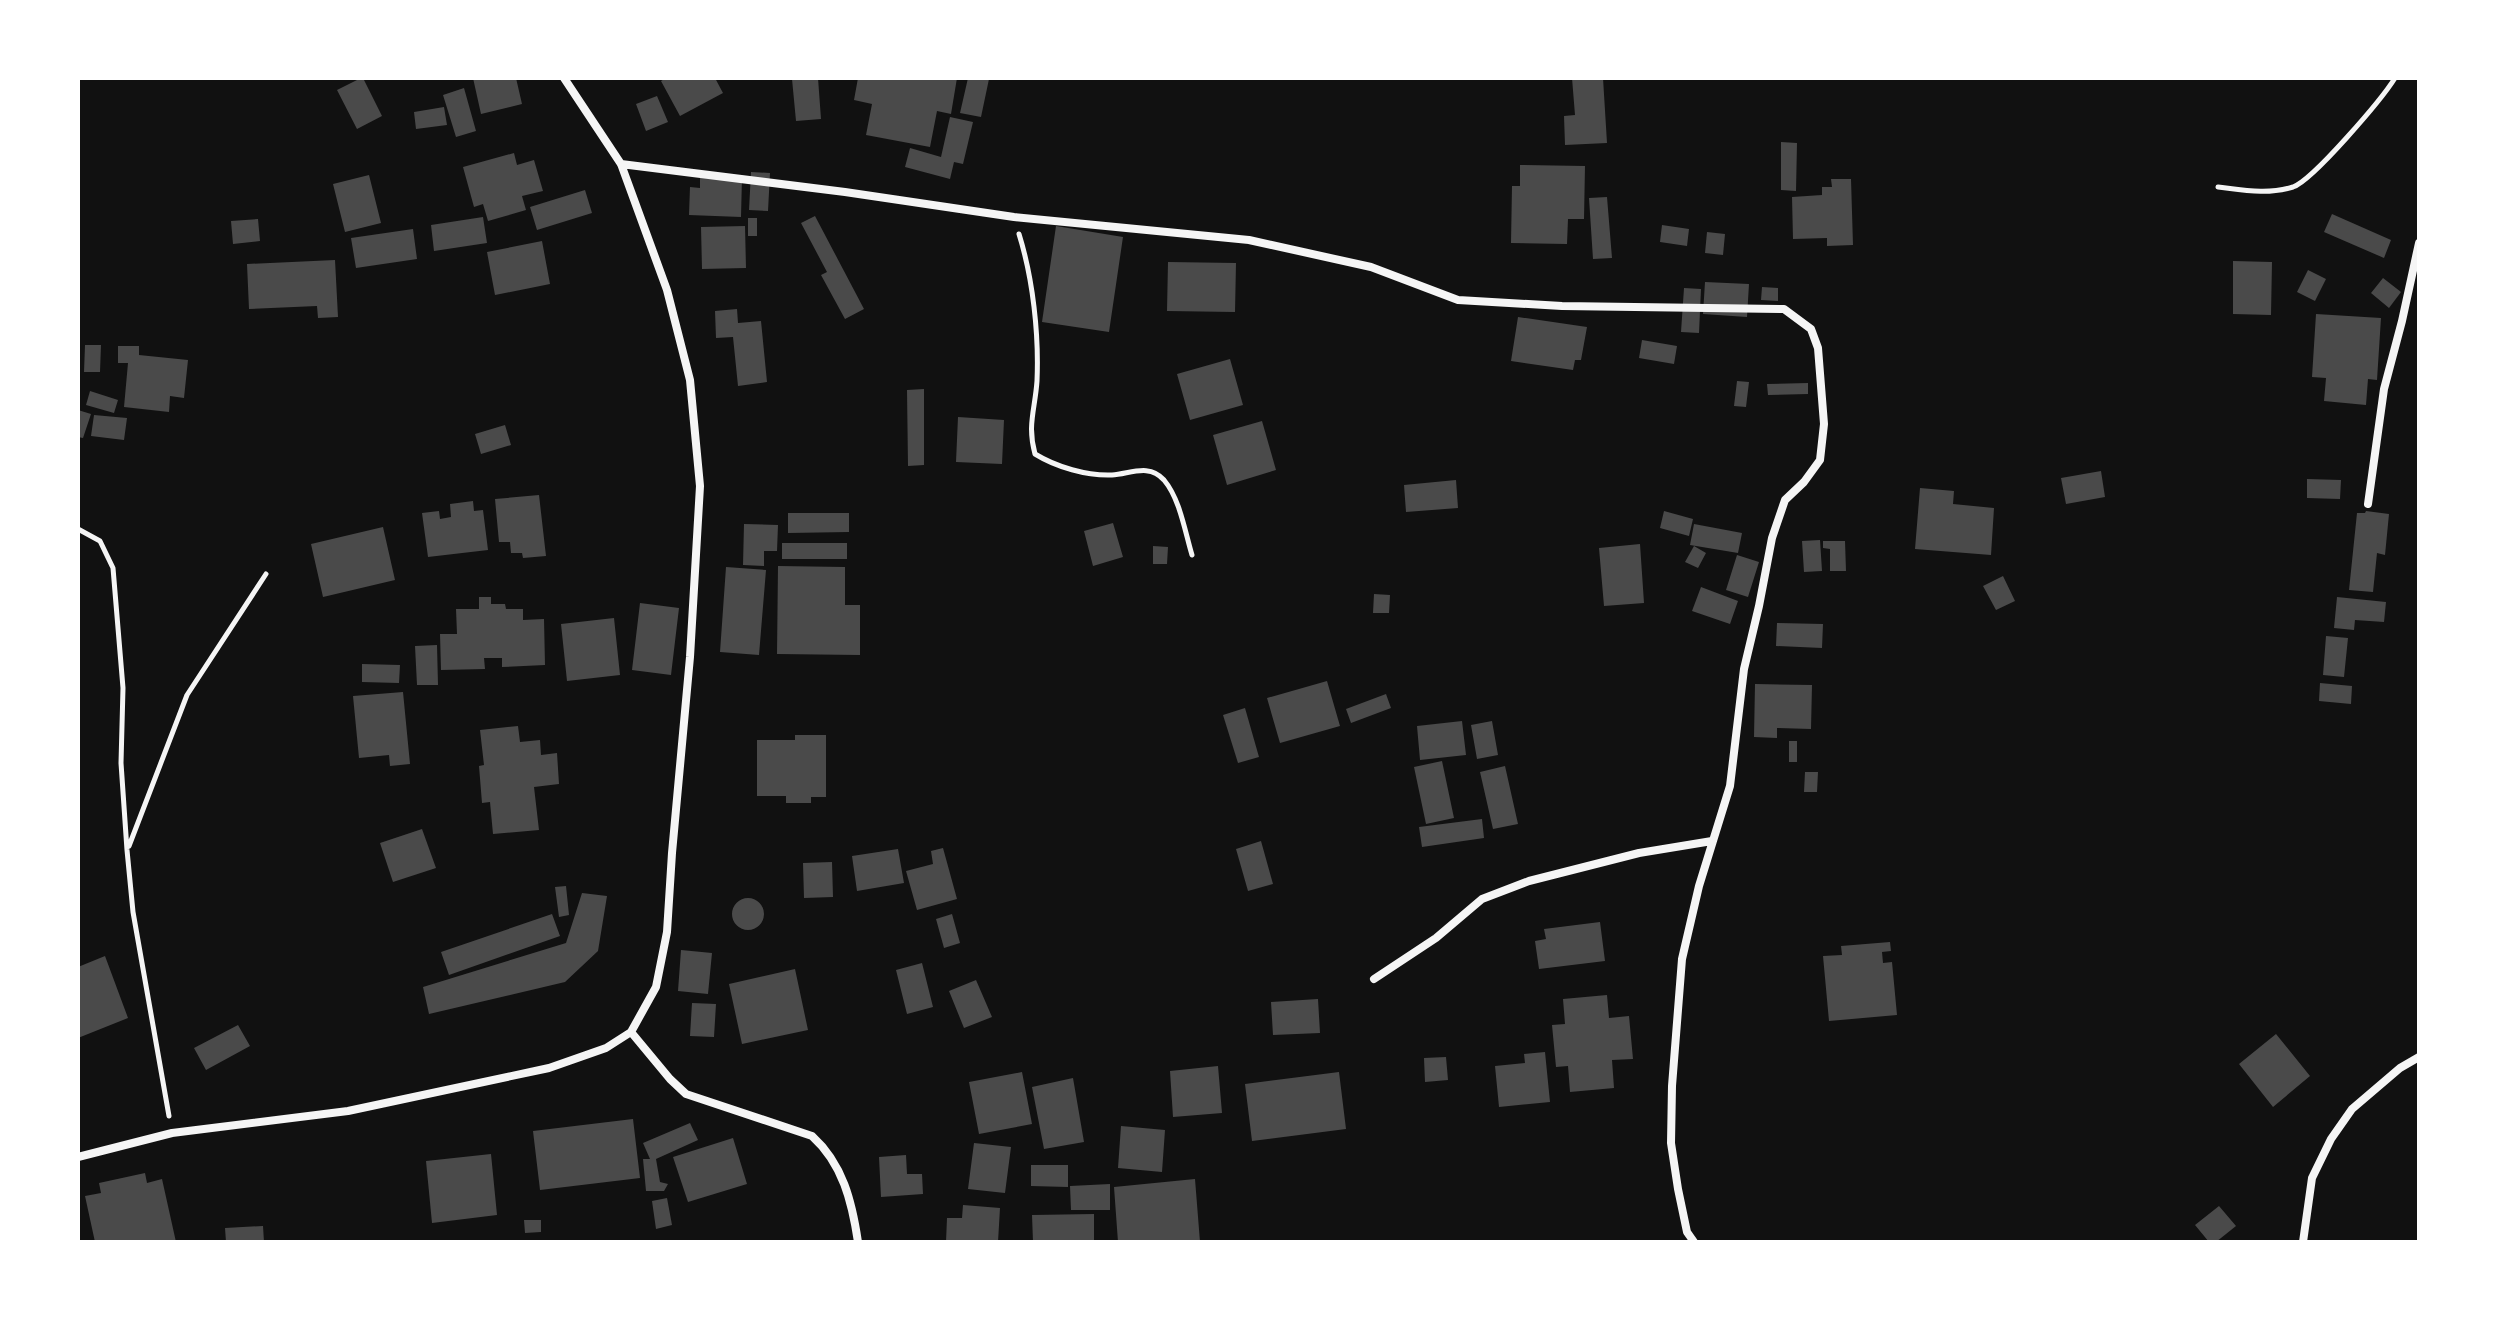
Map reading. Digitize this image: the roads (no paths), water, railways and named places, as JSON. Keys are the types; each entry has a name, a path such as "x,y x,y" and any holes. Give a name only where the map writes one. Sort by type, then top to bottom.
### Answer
{"street":[{"path":"78,1157 172,1133 348,1111 549,1068 606,1048 631,1032 656,987 667,932 690,657 700,486 690,380 667,290 621,164 564,78"},
{"path":"621,164 1014,217 1249,240 1371,267 1458,300 1562,306 1784,309 1811,329 1818,348 1824,424 1820,460 1804,482 1785,500 1772,538 1744,669 1730,786 1712,841 1682,959 1672,1086 1671,1143 1687,1232 1694,1242"},
{"path":"2368,504 2384,389 2419,243"},
{"path":"1374,979 1436,938 1482,899 1529,881 1639,853 1712,841"},
{"path":"631,1032 686,1094 812,1136 827,1150 843,1180 858,1242"},
{"path":"2303,1242 2312,1178 2331,1139 2352,1109 2400,1068 2419,1057"}]}
